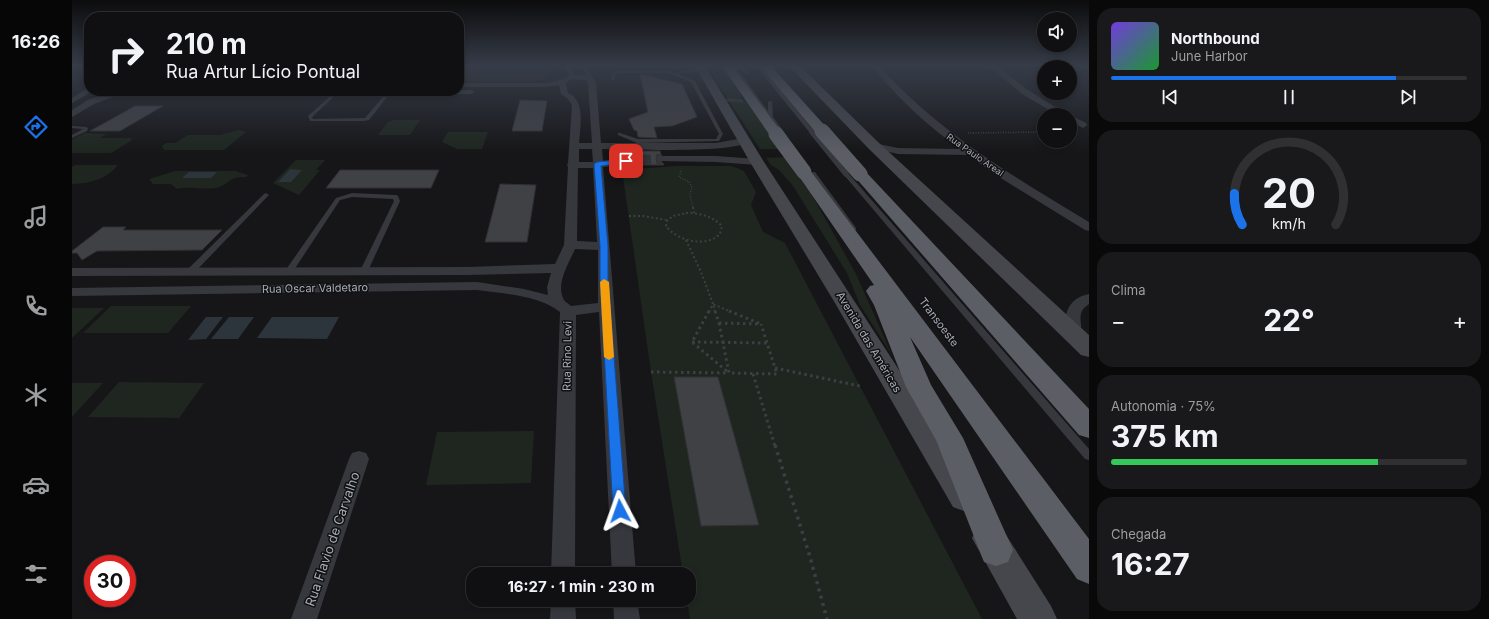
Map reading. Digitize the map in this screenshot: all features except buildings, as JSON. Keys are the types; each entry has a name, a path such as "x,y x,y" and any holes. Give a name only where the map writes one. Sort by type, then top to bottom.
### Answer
{"highway":[{"path":"749,95 808,173 859,248 1089,567"},
{"path":"784,95 853,174 1005,332 1089,427"},
{"path":"859,248 861,264 885,305 919,387 948,438 996,550"},
{"path":"1005,332 1032,351 1089,410"}],"main road":[{"name":"Avenida das Américas","path":"716,95 846,303 1038,619"},
{"path":"823,95 874,146 1089,349"}],"street":[{"name":"Rua Rino Levi","path":"563,567 563,306 554,288 558,268 570,245 572,165 576,105 568,95"},
{"path":"585,95 593,97 598,146 597,164 604,246 606,307 624,567"},
{"name":"Rua Paulo Areal","path":"900,95 944,133 970,152 1031,192 1089,227"},
{"path":"1030,95 1052,108"},
{"path":"72,101 79,96 98,99"},
{"path":"72,114 98,99 107,96"},
{"path":"1077,122 1082,124"},
{"path":"574,146 716,146 744,141"},
{"path":"874,146 898,151 970,152"},
{"path":"892,162 908,159 979,158"},
{"path":"662,159 716,159 757,162"},
{"path":"572,165 641,160"},
{"path":"570,245 604,246"},
{"name":"Rua Oscar Valdetaro","path":"72,272 499,270 558,268"},
{"name":"Rua Oscar Valdetaro","path":"72,292 477,286 524,293 563,306 606,307"},
{"path":"1073,333 1072,313 1077,306 1089,298"},
{"name":"Rua Flavio de Carvalho","path":"304,619 359,459"},
{"path":"563,607 563,619"},
{"path":"626,607 627,619"}],"lane":[{"path":"620,134 637,141 717,140 720,138 721,134 700,95"},
{"path":"755,95 771,116 781,136"},
{"path":"781,95 796,113"},
{"path":"333,96 310,117 312,120 367,119 386,96"},
{"path":"770,102 771,116"},
{"path":"781,102 817,131"},
{"path":"72,127 86,128 72,138"},
{"name":"Transoeste","path":"808,173 922,319"},
{"path":"853,174 1089,456"},
{"path":"190,272 266,195"},
{"path":"289,271 338,199 352,195 396,197 396,201 364,271"}],"path":[{"path":"944,133 1037,132"},
{"path":"677,166 681,171 679,177 689,182 692,187 690,194 694,212"},
{"path":"629,216 643,216 668,220 678,214 694,212 712,217 722,226 723,231 714,239 696,241 686,240 671,233 667,229 666,224 668,220"},
{"path":"686,240 701,272 713,304 719,323 729,373"},
{"path":"651,372 777,374 761,324 713,304"},
{"path":"692,342 713,304"},
{"path":"719,323 761,324"},
{"path":"692,342 767,343"},
{"path":"692,342 729,373"},
{"path":"775,368 860,386"},
{"path":"753,374 810,558 827,619"}],"shaded area":[{"path":"725,95 741,95 742,100 750,104 811,193 856,274 892,355 860,305 847,273 793,186 779,170 771,165 766,158 784,157 779,149 760,149"},
{"path":"393,120 420,120 410,135 378,135 388,122"},
{"path":"239,130 246,132 224,150 164,150 162,146 166,143 175,143 188,135 220,135"},
{"path":"448,132 488,132 482,149 457,149 442,142"},
{"path":"85,133 106,134 100,138 131,138 132,140 111,153 72,153 72,139"},
{"path":"296,160 325,160 316,170 320,170 299,195 273,183"},
{"path":"75,165 118,165 109,174 97,180 72,184 72,167"},
{"path":"677,166 731,166 744,171 756,192 751,205 763,232 785,243 982,619 690,619 688,607 696,607 696,567 682,567 651,372 622,170"},
{"path":"290,169 302,170 291,182 278,182"},
{"path":"175,171 235,171 248,175 246,177 232,179 224,185 215,188 177,189 171,184 153,184 149,179"},
{"path":"189,172 217,172 211,178 182,178"},
{"path":"111,306 191,306 168,333 83,333"},
{"path":"72,308 104,308 72,338"},
{"path":"206,317 223,317 206,339 188,340"},
{"path":"229,317 254,317 238,339 211,339"},
{"path":"272,317 339,317 327,339 257,338"},
{"path":"119,382 204,383 179,418 88,417"},
{"path":"72,383 103,383 72,417"},
{"path":"534,431 531,483 426,485 437,432"}],"waterway":[{"path":"728,100 742,101"}],"tunnel":[{"path":"641,160 662,159"}],"slow traffic":[{"path":"604,282 609,357"}],"route":[{"path":"620,511 604,279 604,246 597,164 626,161"}]}
